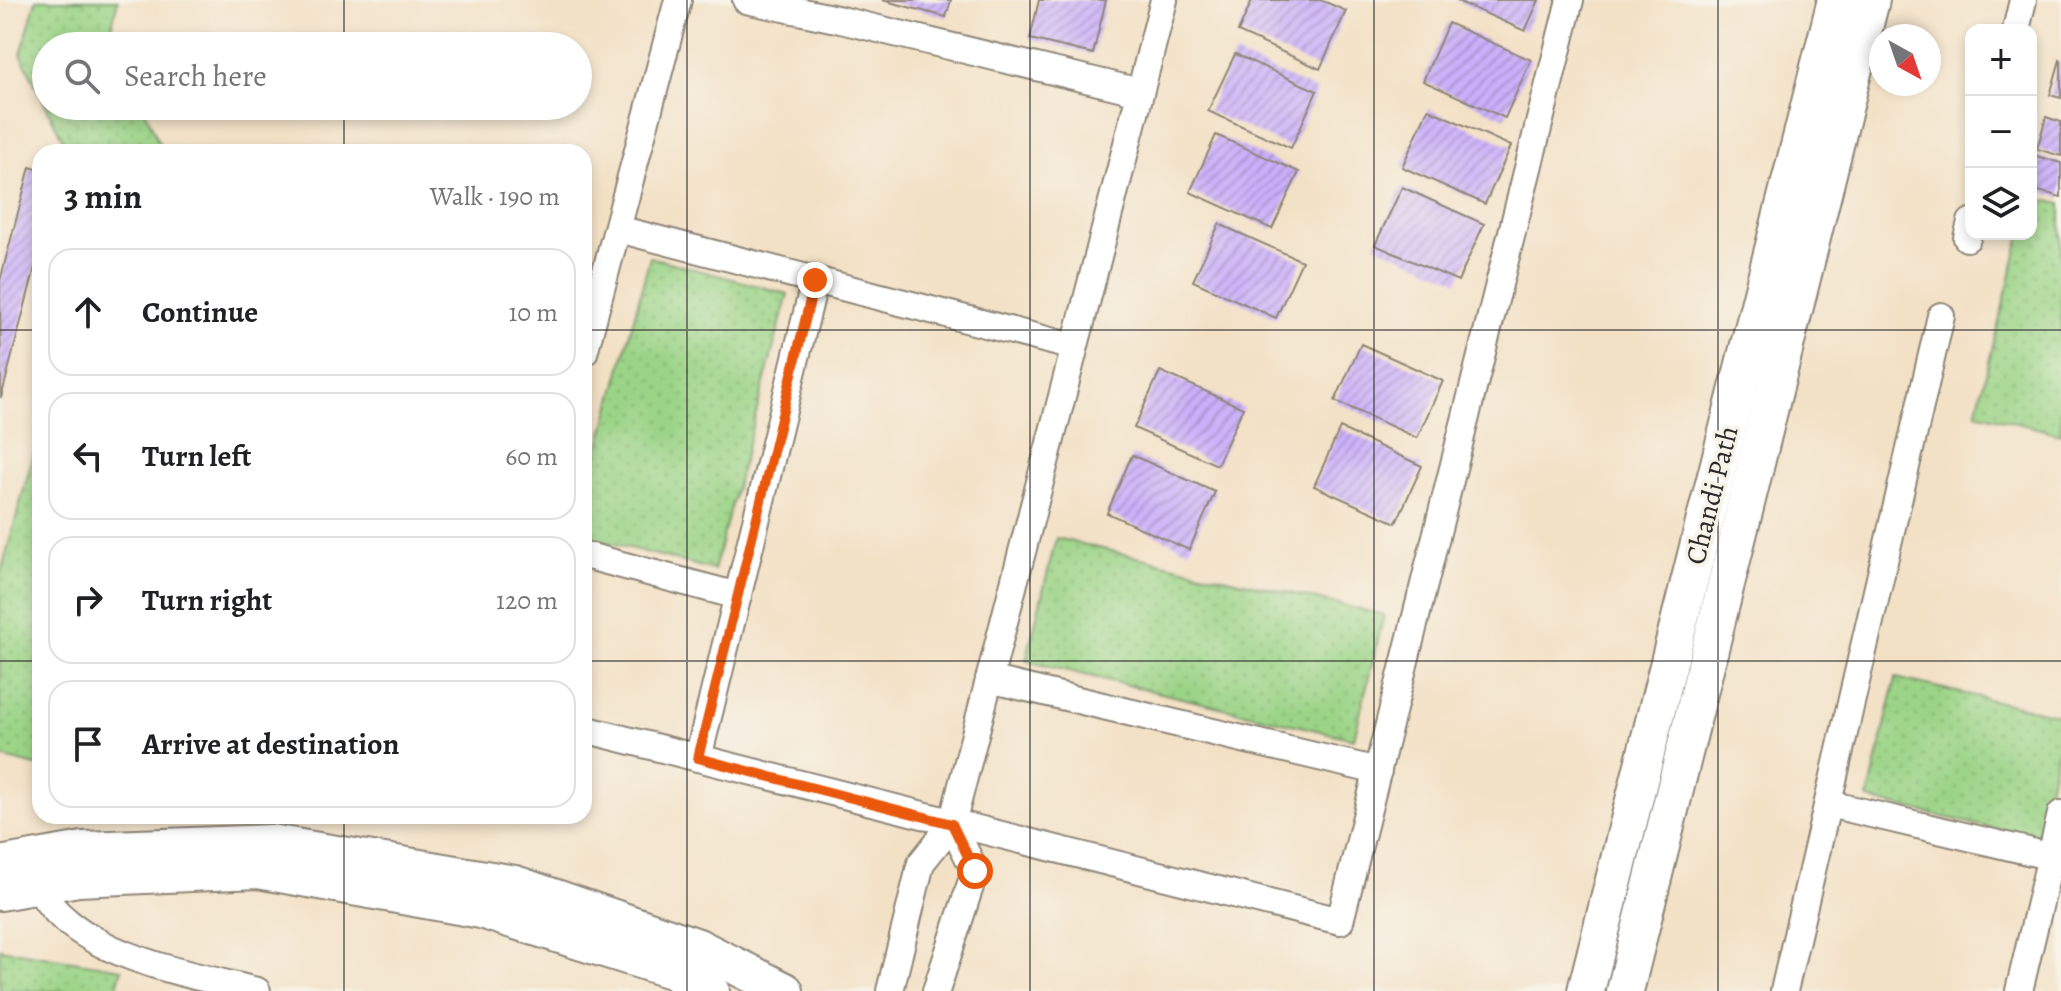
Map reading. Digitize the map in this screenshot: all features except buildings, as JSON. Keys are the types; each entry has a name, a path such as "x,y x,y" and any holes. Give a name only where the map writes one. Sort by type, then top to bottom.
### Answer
{"main road":[{"name":"Chandi Path","path":"1586,991 1836,0"},
{"name":"Chandi Path","path":"1625,991 1871,0"},
{"path":"0,892 21,870 83,850 271,843 515,884 698,947 736,980 785,991"},
{"path":"21,870 78,878 258,870 481,910 671,970 711,991"}],"street":[{"path":"592,324 678,0"},
{"path":"746,0 843,10 1140,92"},
{"path":"890,991 921,863 952,824 1164,0"},
{"path":"592,731 1340,921 1570,0"},
{"path":"2017,24 2023,0"},
{"path":"618,229 1074,347"},
{"path":"698,758 815,280"},
{"path":"1784,991 1941,316"},
{"path":"592,557 738,596"},
{"path":"989,679 1378,771"},
{"path":"1829,804 2056,858"},
{"path":"2019,991 2056,858 2061,814"},
{"path":"936,991 975,871 952,824"},
{"path":"21,870 61,917 95,941 167,969 257,991"}],"green space":[{"path":"36,0 118,0 112,32 32,32 32,77 21,55"},
{"path":"53,120 149,120 160,144 65,144"},
{"path":"2037,198 2061,204 2061,434 1976,413 2019,240 2037,240"},
{"path":"650,257 788,294 714,570 592,538 592,476"},
{"path":"32,460 32,765 0,757 0,576"},
{"path":"1056,538 1384,615 1354,739 1026,661"},
{"path":"1896,678 2061,716 2061,737 2037,839 1868,799"},
{"path":"0,949 122,969 116,991 0,991"}],"route":[{"path":"815,280 698,758 952,824 975,871"}]}
